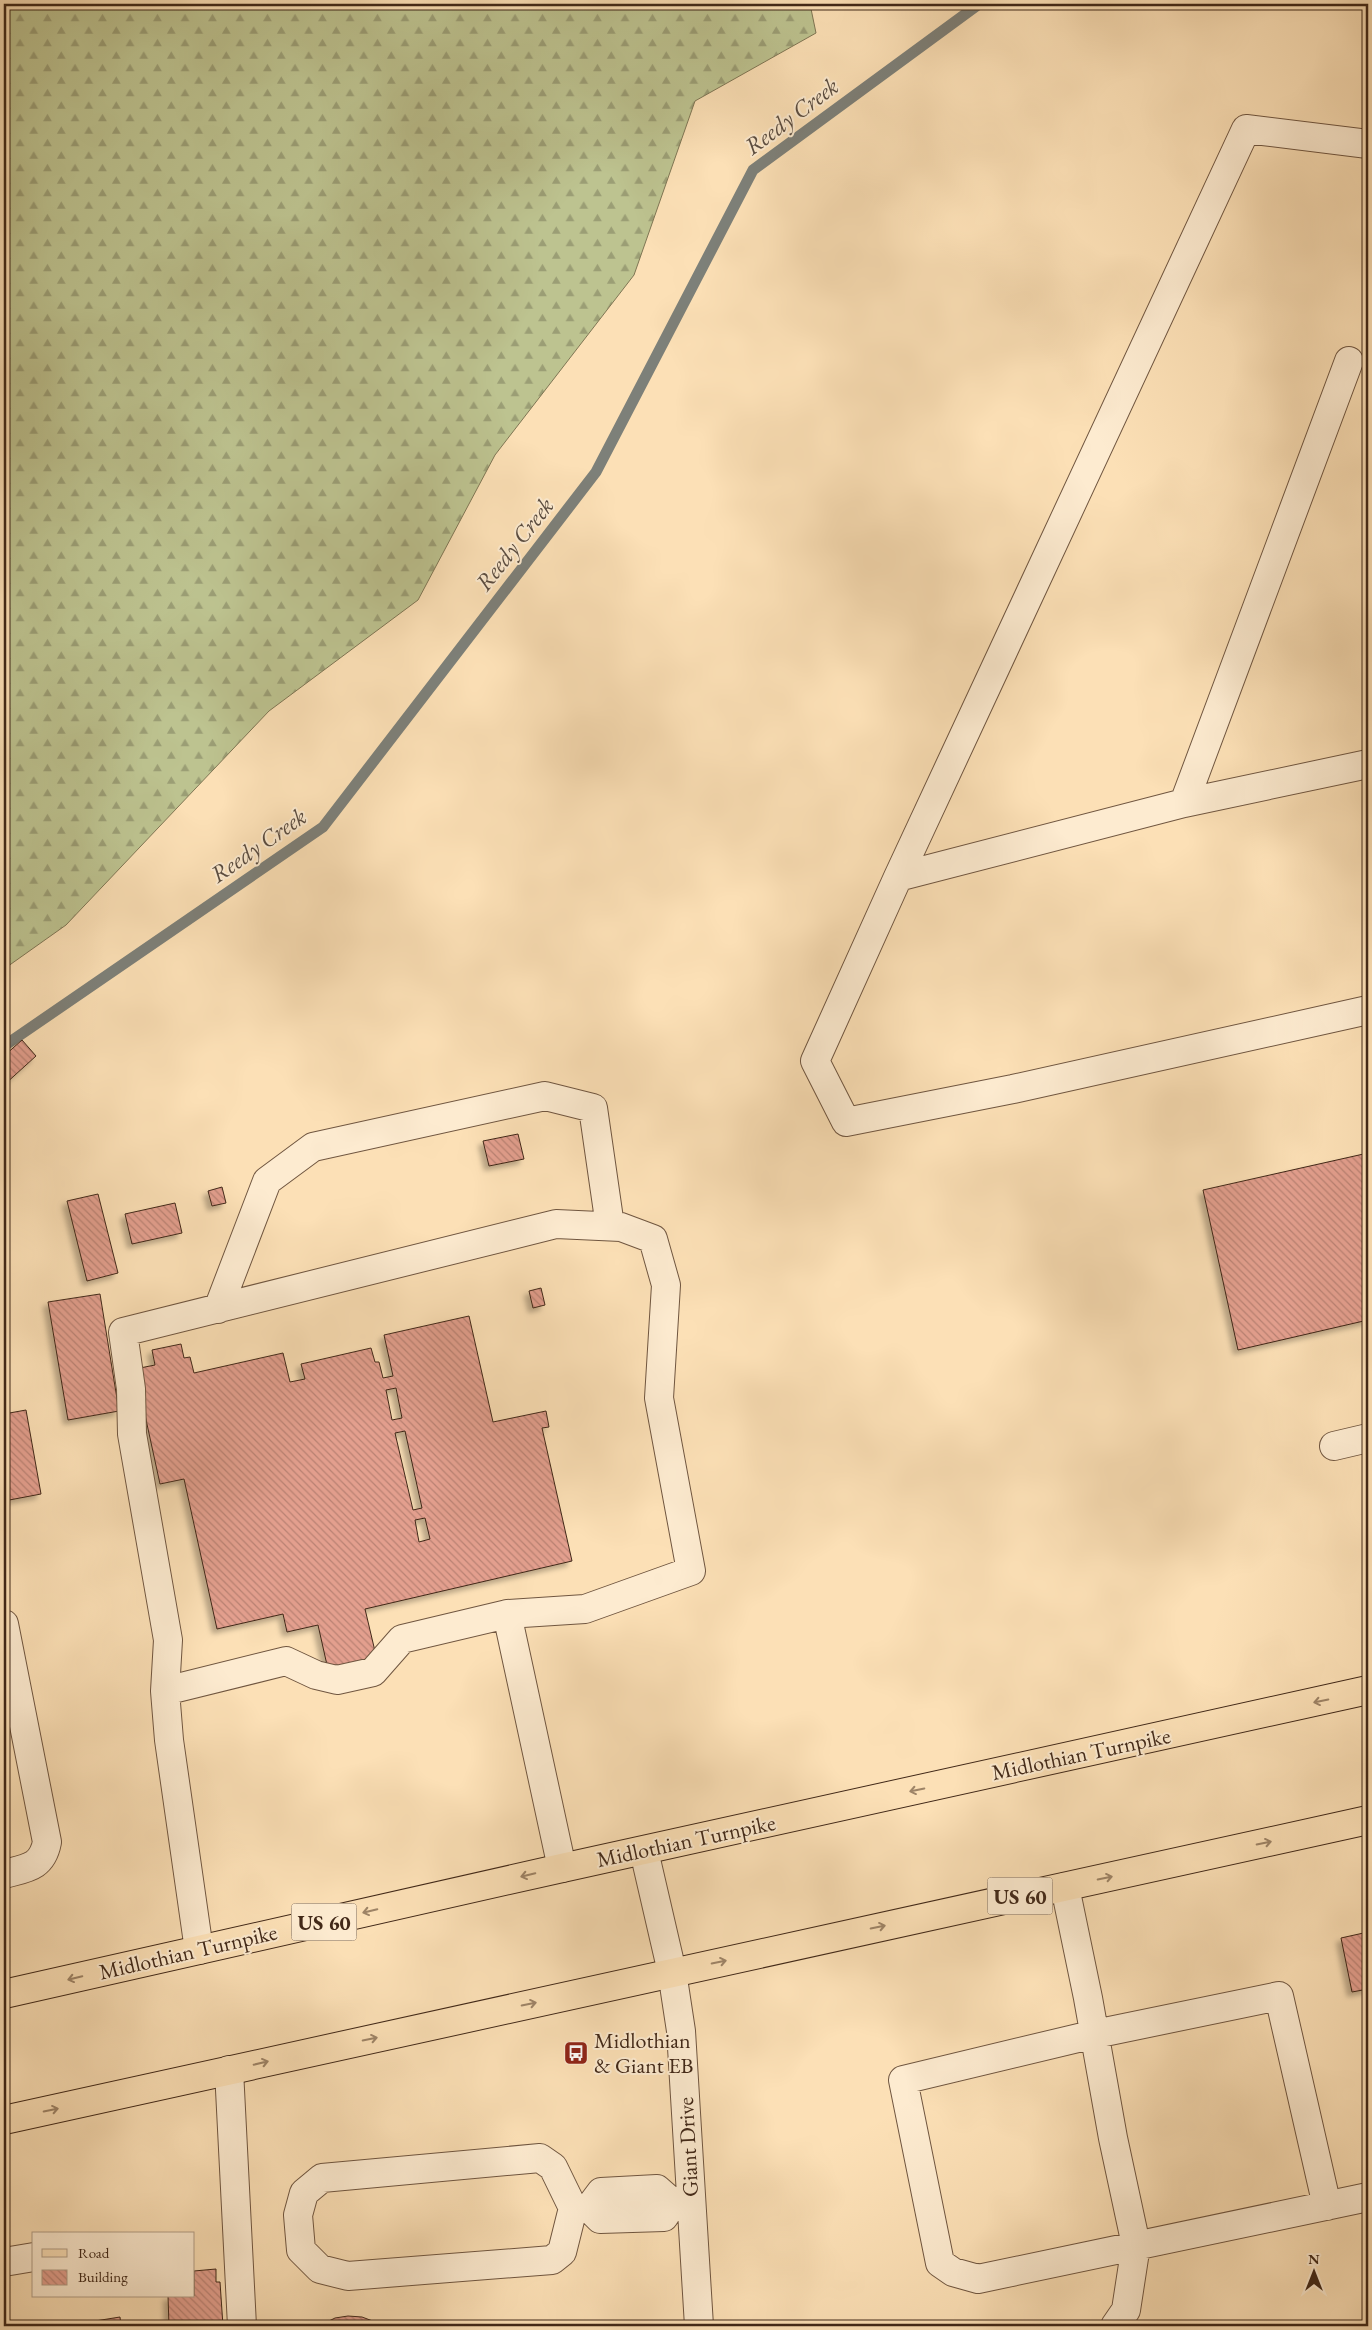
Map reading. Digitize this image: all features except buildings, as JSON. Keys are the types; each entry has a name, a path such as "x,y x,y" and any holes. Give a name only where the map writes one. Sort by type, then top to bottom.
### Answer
{"main road":[{"name":"Midlothian Turnpike","path":"4,1994 562,1868 1368,1690"},
{"name":"US 60","path":"4,2120 1368,1820"}],"street":[{"path":"1368,144 1246,129 898,877 815,1061 846,1122 1013,1089 1368,1010"},
{"path":"1184,803 1349,361"},
{"path":"898,877 1184,803 1368,764"},
{"path":"218,1308 267,1181 313,1148 545,1096 593,1108 610,1226"},
{"path":"165,1691 286,1661 316,1675 336,1680 373,1672 402,1639 507,1614 585,1609 691,1571 659,1398 666,1285 653,1239 621,1227 556,1224 123,1332 131,1389 132,1434 168,1640 165,1691 169,1740 199,1950"},
{"path":"1334,1446 1368,1438"},
{"path":"507,1614 562,1868"},
{"path":"4,1624 47,1842 45,1854 40,1860 28,1868 4,1874"},
{"name":"Giant Drive","path":"644,1850 672,1972 682,2031 682,2202 699,2326"},
{"path":"1065,1887 1095,2034 1113,2138 1136,2245 1126,2310 1116,2326"},
{"path":"1327,2206 1279,1996 1095,2034 903,2080 940,2263 953,2272 978,2279 1136,2245 1327,2206 1368,2197"},
{"path":"229,2070 242,2326"},
{"path":"581,2208 553,2167 540,2158 322,2178 304,2193 298,2215 301,2250 320,2269 348,2276 552,2260 562,2252 581,2208 601,2192 657,2189 682,2202"},
{"path":"4,2262 32,2258"}],"green space":[{"path":"4,4 810,4 816,33 695,101 634,275 495,455 418,600 269,711 66,925 4,969"}],"waterway":[{"name":"Reedy Creek","path":"4,1046 323,827 596,472 753,170 979,4"}],"place":[{"name":"Midlothian & Giant EB","path":"576,2053"}]}
